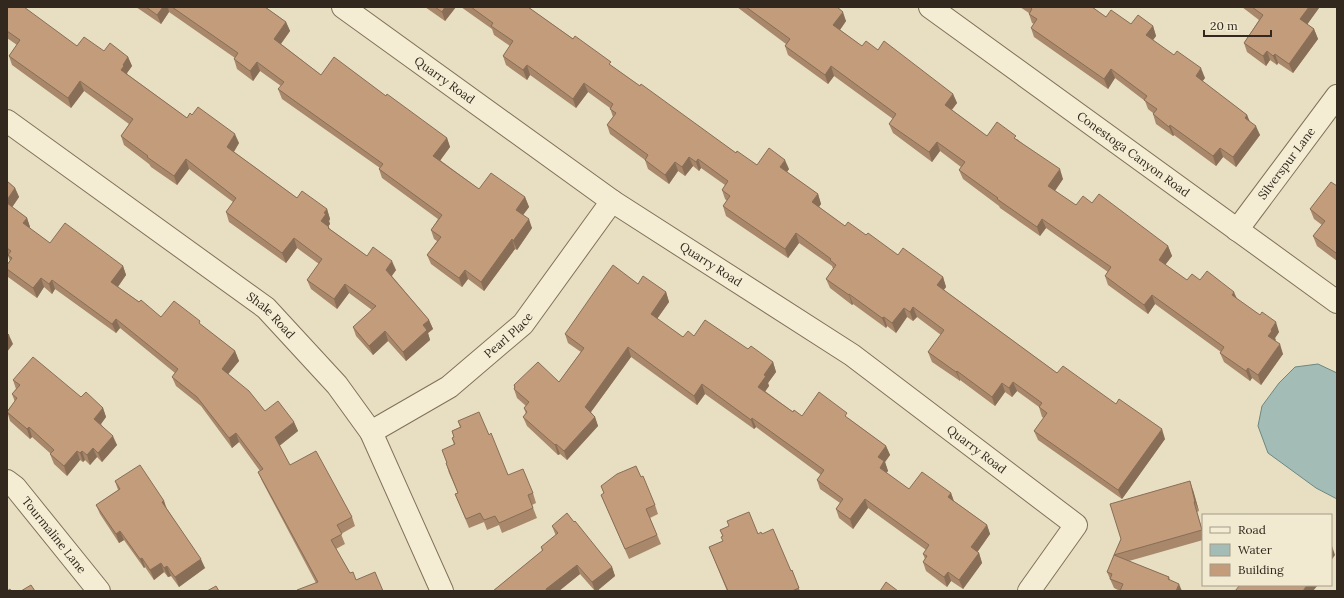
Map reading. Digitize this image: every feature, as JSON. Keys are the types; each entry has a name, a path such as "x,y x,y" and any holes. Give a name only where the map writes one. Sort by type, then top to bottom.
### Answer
{"street":[{"name":"Quarry Road","path":"343,7 612,201 852,355 1076,525 1029,591"},
{"name":"Conestoga Canyon Road","path":"930,7 1337,302"},
{"name":"Silverspur Lane","path":"1237,230 1337,96"},
{"name":"Shale Road","path":"7,121 266,308 337,385 371,432 442,591"},
{"name":"Pearl Place","path":"371,432 449,387 523,324 612,201"},
{"name":"Tourmaline Lane","path":"7,481 15,487 99,591"}],"water":[{"path":"1318,364 1337,373 1337,499 1316,488 1268,453 1258,426 1262,406 1279,383 1295,367"}],"building":[{"path":"7,7 24,7 77,46 84,37 104,51 110,43 128,57 121,70 187,118 190,113 192,115 198,107 235,134 227,147 297,198 302,191 327,209 324,213 326,214 321,221 329,227 328,228 367,256 373,247 392,261 386,270 429,320 423,325 427,330 403,352 385,331 369,346 353,327 376,306 345,284 334,299 307,280 322,259 294,238 282,253 226,212 236,198 186,159 174,176 147,157 148,156 121,136 133,119 80,81 68,98 9,56 20,40 7,31"},
{"path":"146,7 163,7 157,15"},
{"path":"172,7 265,7 286,22 274,39 321,75 334,57 386,96 387,94 447,138 433,156 479,189 491,173 525,197 516,210 529,219 513,241 512,239 481,282 465,270 459,278 427,255 441,237 431,230 442,215 379,169 383,164 278,89 284,82 257,62 250,71 234,59 238,53"},
{"path":"435,7 445,7 442,12"},
{"path":"471,7 528,7 573,39 575,36 611,62 609,64 640,86 641,84 736,153 737,151 757,165 769,148 785,160 780,167 818,194 812,202 845,226 848,222 866,235 868,233 898,255 903,248 943,277 937,285 1057,373 1063,366 1116,404 1119,399 1162,429 1118,490 1034,431 1047,413 1039,407 1042,403 1013,382 1009,388 1002,383 992,397 957,371 956,372 928,352 944,330 913,307 910,312 904,308 892,323 884,317 882,318 826,279 836,265 830,260 831,259 796,233 785,249 723,206 730,196 722,190 728,181 698,159 696,162 689,157 682,167 675,162 665,175 645,160 648,155 607,125 616,113 610,109 613,104 584,83 573,99 527,65 523,70 503,56 513,41 491,26 493,23"},
{"path":"746,7 837,7 843,12 833,25 862,46 866,41 878,50 884,41 953,94 945,105 987,136 997,122 1016,136 1014,138 1060,169 1048,186 1076,205 1083,196 1092,203 1099,194 1168,246 1159,260 1187,280 1192,274 1200,280 1207,271 1234,292 1232,295 1260,315 1262,312 1276,322 1268,336 1280,344 1258,375 1248,368 1246,371 1220,353 1224,347 1152,295 1144,305 1105,276 1111,267 1042,219 1037,227 997,199 998,198 959,170 965,162 937,142 929,152 889,124 896,114 831,66 825,75 785,46 790,39"},
{"path":"1030,7 1092,7 1106,17 1111,10 1131,24 1138,15 1153,26 1146,35 1174,55 1177,51 1201,68 1196,76 1247,115 1245,118 1256,126 1233,157 1220,148 1213,156 1170,125 1169,127 1153,114 1157,109 1144,100 1147,96 1111,69 1104,79 1031,28 1037,19 1029,14 1032,9"},
{"path":"1252,7 1309,7 1300,19 1314,29 1289,64 1275,54 1273,56 1267,51 1263,56 1244,43 1263,15"},
{"path":"7,181 15,188 7,200"},
{"path":"1331,182 1337,186 1336,253 1313,236 1325,221 1310,209"},
{"path":"7,203 27,218 23,223 50,243 65,223 123,266 111,282 139,302 141,300 161,317 174,301 235,351 222,369 249,391 265,411 278,401 294,422 275,437 290,465 316,451 352,517 337,525 342,534 331,540 350,573 353,572 356,580 375,572 383,591 297,590 318,582 258,472 263,469 236,433 229,438 197,397 172,377 178,369 116,319 112,324 52,280 49,284 41,278 33,288 7,269 7,265 12,258 8,255 11,251 7,248"},
{"path":"613,265 638,284 643,276 666,292 651,314 683,337 688,331 694,336 705,320 748,349 751,346 773,362 764,375 766,376 758,387 793,412 794,410 802,416 819,392 847,413 845,416 886,446 878,457 884,461 880,468 909,489 922,472 951,493 948,497 987,525 971,547 979,553 959,580 948,572 944,577 923,562 927,556 923,554 929,545 865,499 850,519 836,509 843,499 817,480 824,470 752,418 751,420 702,384 694,396 628,347 585,407 595,417 564,451 523,417 527,412 524,408 529,402 514,389 514,385 538,362 559,382 584,348 565,334"},
{"path":"33,357 81,397 86,392 103,408 94,419 113,436 98,453 93,448 87,455 82,451 80,453 77,451 64,466 50,454 54,450 29,427 27,429 7,412 17,398 12,394 20,385 13,380"},
{"path":"479,412 489,435 491,433 508,475 523,469 533,493 528,495 533,508 499,523 495,516 484,520 480,513 466,519 455,494 458,493 442,450 455,444 452,438 454,437 452,431 461,427 458,421"},
{"path":"140,465 164,501 162,502 201,559 175,577 167,566 164,568 161,563 150,570 142,558 140,559 120,531 116,534 96,505 120,489 115,481"},
{"path":"636,466 641,477 643,476 655,505 646,509 657,535 625,549 601,495 604,493 601,486 617,474"},
{"path":"1190,481 1202,530 1114,555 1121,539 1110,504"},
{"path":"749,512 758,534 761,532 762,534 773,529 799,588 792,591 728,591 709,547 723,541 721,537 723,536 720,530 729,526 727,521"},
{"path":"567,513 612,567 592,582 577,565 546,589 547,591 493,591 543,550 541,547 558,533 552,526"},
{"path":"1114,555 1169,577 1168,579 1179,584 1176,591 1120,591 1123,584 1110,579 1112,574 1107,572"},
{"path":"886,582 898,591 880,591"},
{"path":"31,585 35,591 21,591"},
{"path":"216,586 219,591 207,591"},
{"path":"1239,586 1306,586 1303,591 1235,591"}]}
